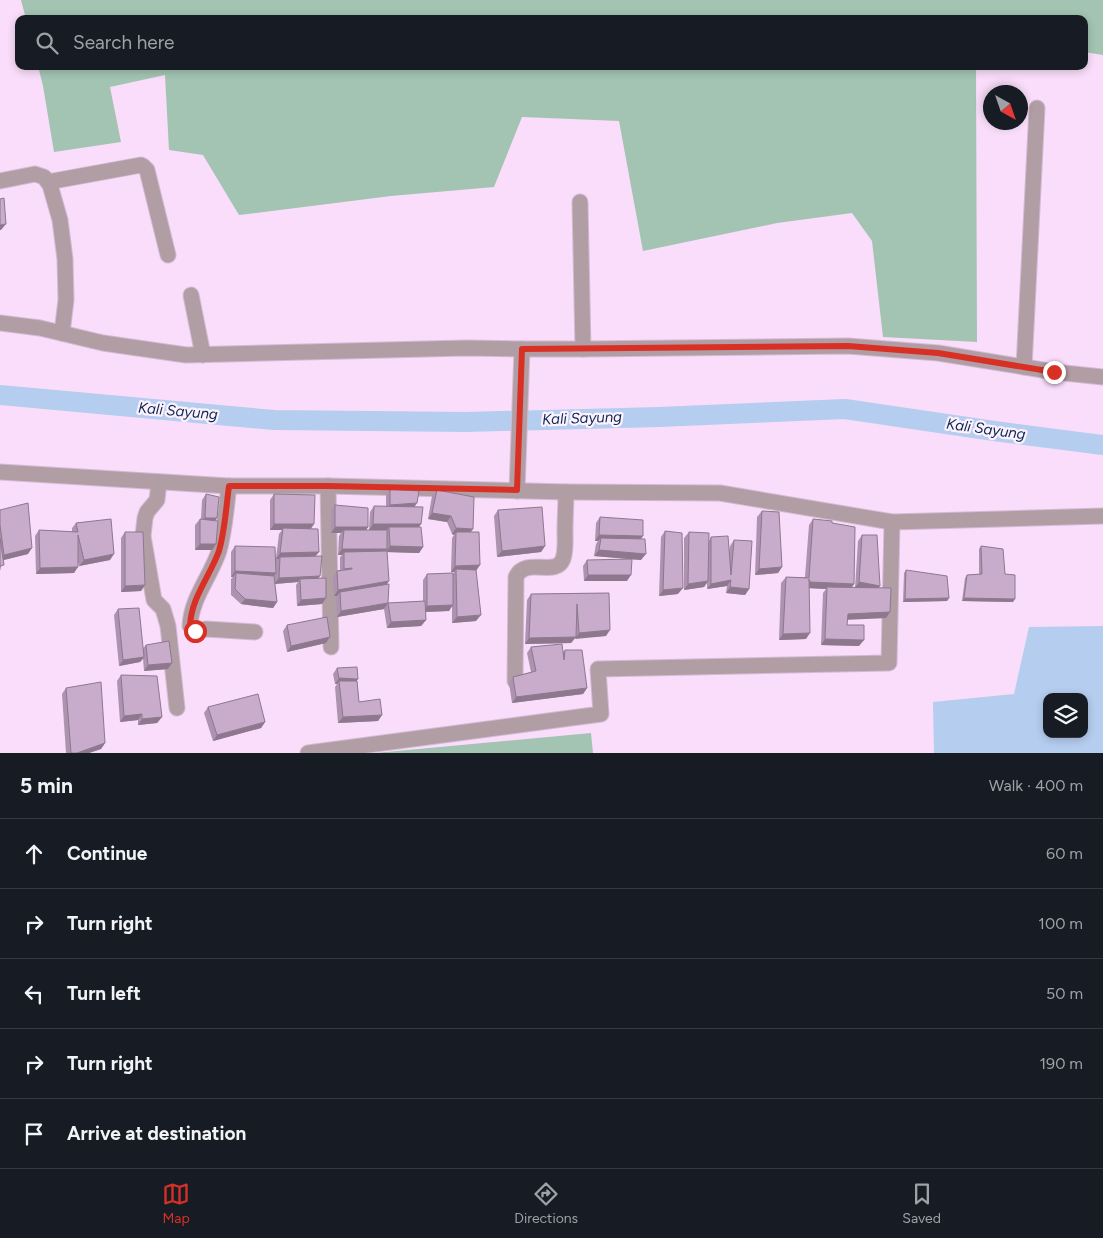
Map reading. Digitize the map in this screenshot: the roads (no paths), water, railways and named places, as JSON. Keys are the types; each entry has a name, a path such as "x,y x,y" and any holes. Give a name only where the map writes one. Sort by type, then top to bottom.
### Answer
{"street":[{"path":"1024,367 1036,108"},
{"path":"48,182 143,166 146,170 168,255"},
{"path":"0,181 35,174 44,177 48,182 60,220 65,259 66,300 62,333"},
{"path":"580,202 583,349"},
{"path":"192,294 203,355"},
{"path":"0,323 40,328 103,342 186,355 466,348 522,356 583,349 848,346 938,353 1054,372 1103,377"},
{"path":"517,486 522,356"},
{"path":"0,472 229,486 517,486 566,492 720,493 892,522 1103,516"},
{"path":"159,482 157,500 144,518 143,536 154,600 163,609 168,626 176,708"},
{"path":"229,486 223,536 218,553 197,596 190,618 190,626 195,631 206,629 255,632"},
{"path":"328,486 331,647"},
{"path":"515,681 516,577 518,572 524,568 552,567 563,559 566,492"},
{"path":"308,753 601,714 598,669 889,663 892,522"}],"water":[{"path":"1103,626 1103,753 934,753 933,702 1014,694 1029,627"}],"waterway":[{"name":"Kali Sayung","path":"0,395 274,420 466,422 659,417 845,409 1103,445"}]}
